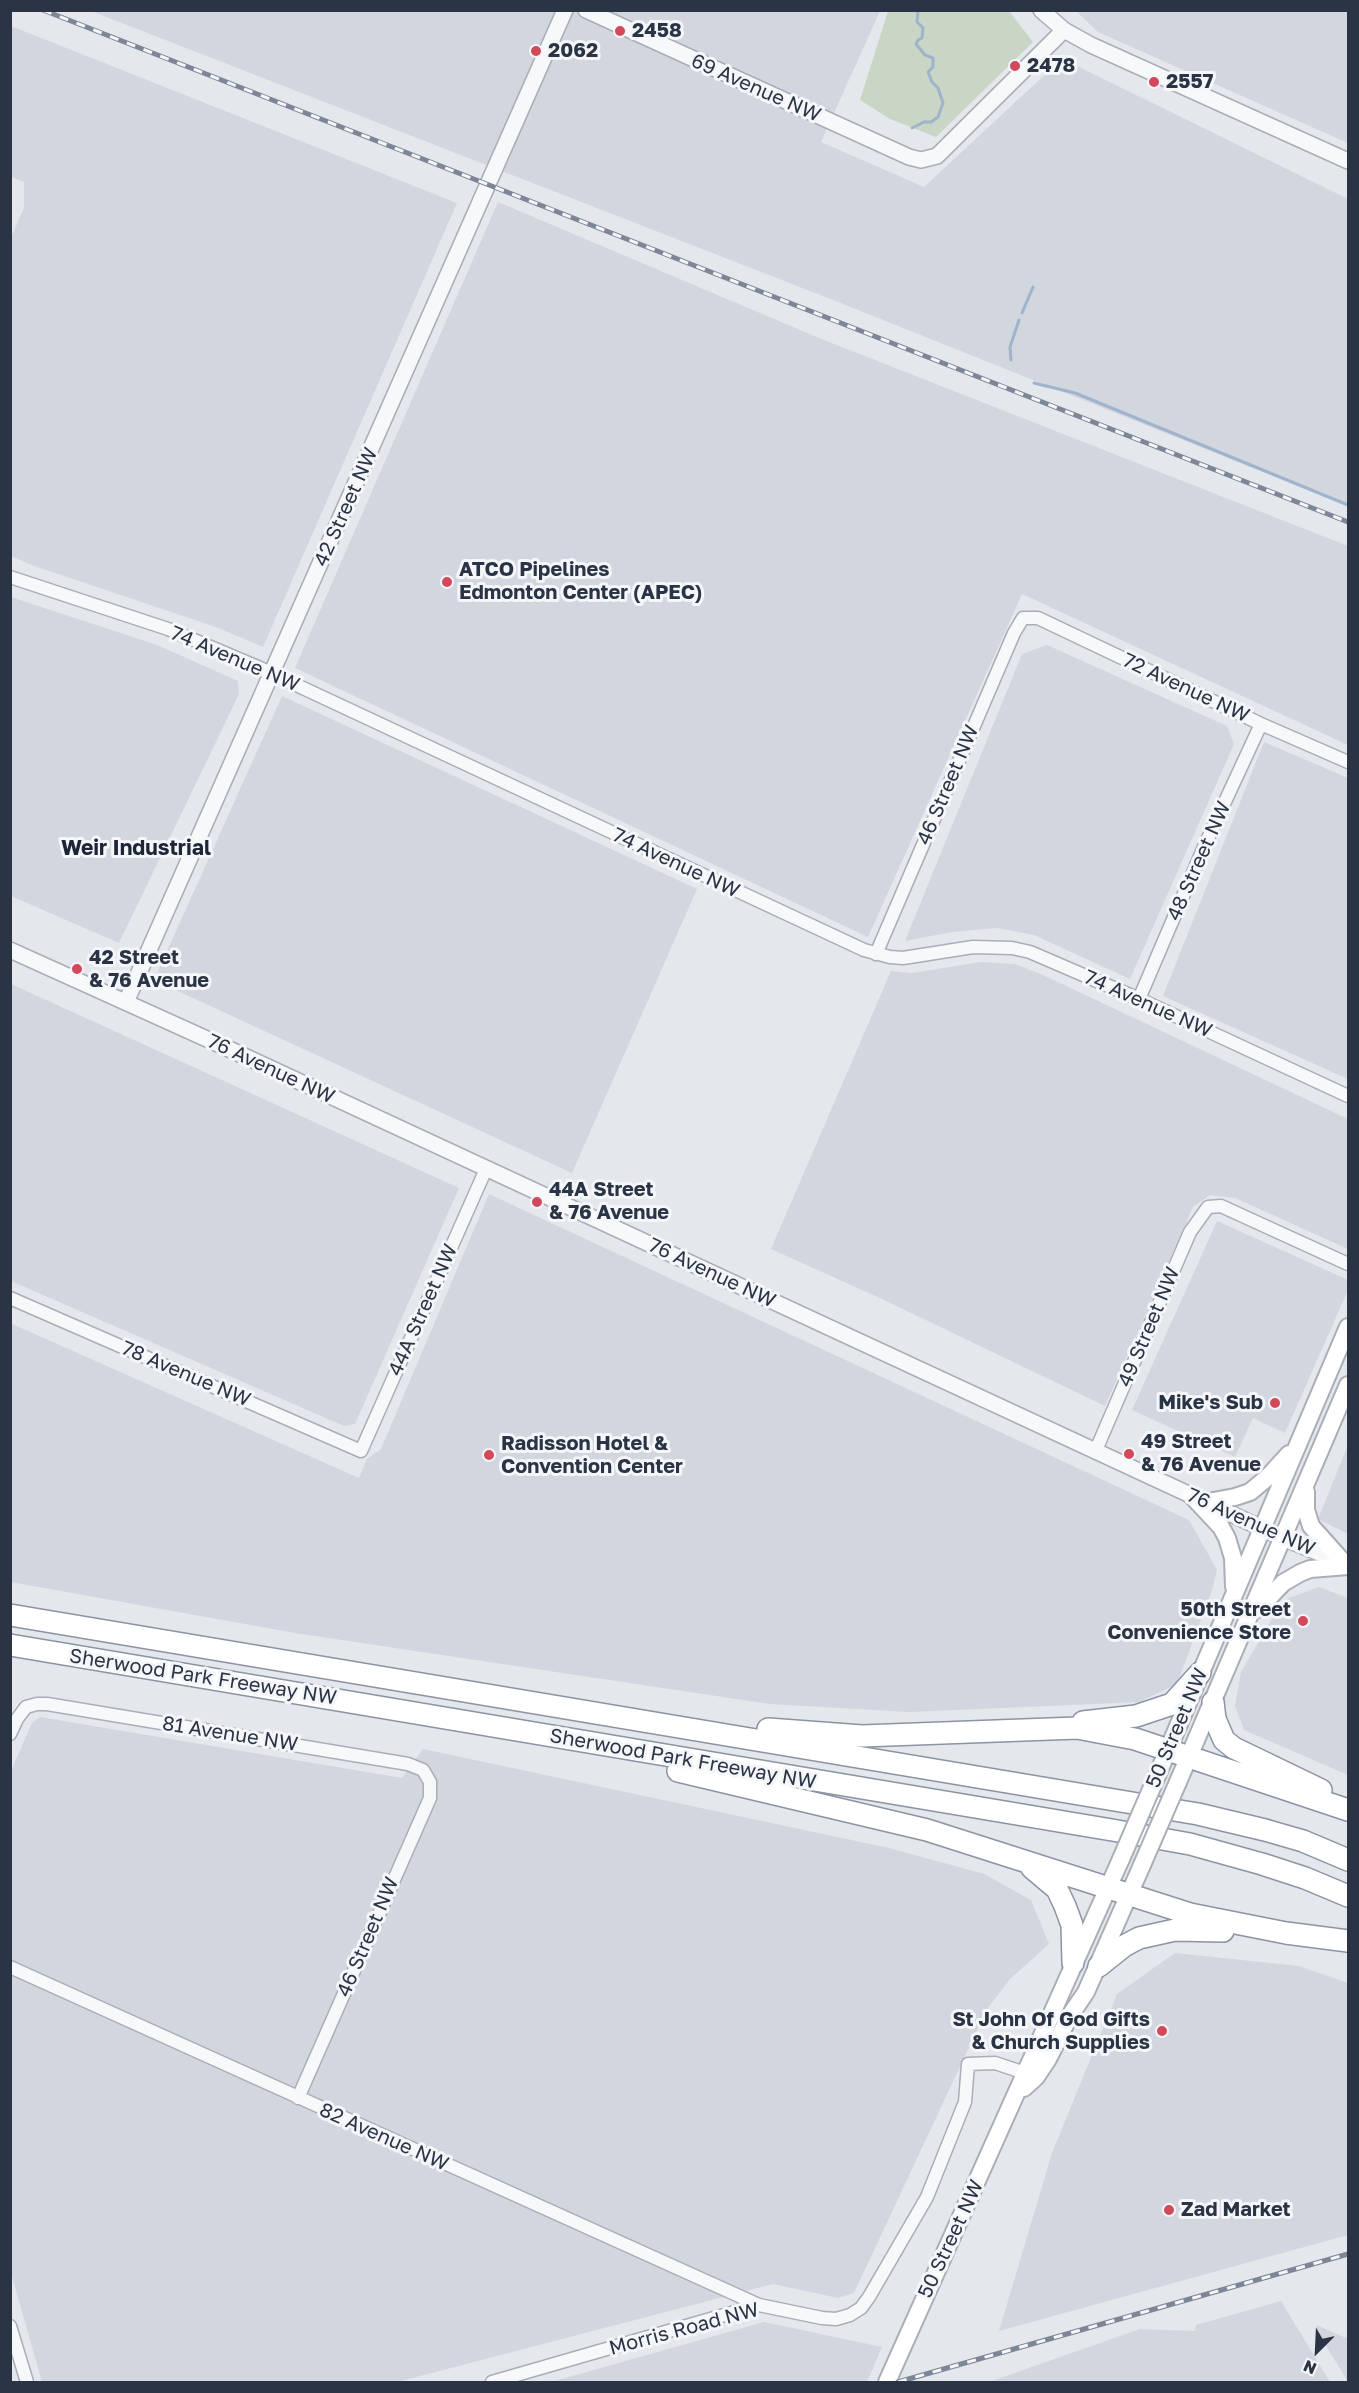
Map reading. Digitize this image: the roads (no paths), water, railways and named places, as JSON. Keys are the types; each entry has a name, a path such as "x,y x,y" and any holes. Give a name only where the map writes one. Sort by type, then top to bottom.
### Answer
{"highway":[{"name":"Sherwood Park Freeway NW","path":"10,1615 1198,1814 1303,1841 1348,1860"},
{"name":"Sherwood Park Freeway NW","path":"10,1645 1190,1844 1305,1878 1348,1896"},
{"path":"700,1730 764,1729 862,1736 1044,1727 1153,1712 1172,1704 1200,1672"},
{"path":"1213,1702 1220,1734 1234,1748 1279,1768 1348,1804"},
{"path":"1044,1727 1108,1732 1348,1810"},
{"path":"602,1745 634,1761 927,1830 1190,1914 1262,1929 1348,1941"},
{"path":"1016,1858 1041,1874 1057,1888 1072,1925 1073,1963"},
{"path":"1099,1965 1139,1938 1175,1929 1230,1931 1262,1929"}],"main road":[{"name":"50 Street NW","path":"1031,2075 1073,1963 1121,1859 1348,1327"},
{"name":"50 Street NW","path":"887,2382 1017,2095 1086,1992 1099,1965 1348,1385"},
{"path":"1208,1502 1250,1491 1268,1477 1299,1442"},
{"path":"1306,1486 1306,1510 1311,1526 1347,1565"},
{"path":"1191,1495 1221,1527 1227,1538 1233,1558 1234,1594"},
{"path":"1249,1619 1290,1577 1310,1569 1347,1565"}],"street":[{"name":"42 Street NW","path":"126,1002 565,10"},
{"name":"69 Avenue NW","path":"586,10 909,157 926,160 937,156 1064,30"},
{"path":"1041,10 1064,30 1091,45 1348,161"},
{"name":"74 Avenue NW","path":"10,577 168,629 272,674 811,926 876,954 903,958 973,947 1012,948 1049,959 1348,1096"},
{"name":"72 Avenue NW","path":"1023,618 1038,618 1261,724 1348,762"},
{"name":"46 Street NW","path":"876,954 1014,633 1023,618"},
{"name":"48 Street NW","path":"1139,999 1204,848 1261,724"},
{"name":"76 Avenue NW","path":"10,951 126,1002 1283,1538 1347,1565"},
{"name":"44A Street NW","path":"361,1451 486,1169"},
{"name":"49 Street NW","path":"1096,1450 1190,1232 1208,1207 1221,1206 1348,1264"},
{"name":"78 Avenue NW","path":"10,1298 361,1451"},
{"name":"81 Avenue NW","path":"10,1734 22,1712 30,1705 57,1706 408,1764 423,1770 426,1776"},
{"name":"46 Street NW","path":"298,2098 430,1798 431,1790 426,1776"},
{"name":"82 Avenue NW","path":"10,1967 759,2305"},
{"name":"Morris Road NW","path":"492,2382 759,2305 836,2319 850,2315 861,2308 927,2197 965,2102 968,2064 995,2063 1031,2075"},
{"path":"10,2326 27,2382"}],"waterway":[{"path":"912,128 924,122 931,122 938,117 943,103 938,88 932,82 928,72 933,67 933,58 925,55 916,44 922,38 923,28 917,22 918,10"},
{"path":"1022,313 1033,287"},
{"path":"1011,360 1010,347 1019,320"},
{"path":"1034,383 1075,393 1348,505"}],"railway":[{"path":"43,10 1348,522"},
{"path":"898,2382 1348,2254"}],"place":[{"name":"2458","path":"620,31"},
{"name":"2062","path":"536,51"},
{"name":"2478","path":"1015,66"},
{"name":"2557","path":"1154,82"},
{"name":"ATCO Pipelines Edmonton Center (APEC)","path":"447,582"},
{"name":"42 Street & 76 Avenue","path":"77,969"},
{"name":"44A Street & 76 Avenue","path":"537,1202"},
{"name":"Mike's Sub","path":"1275,1403"},
{"name":"49 Street & 76 Avenue","path":"1129,1454"},
{"name":"Radisson Hotel & Convention Center","path":"489,1455"},
{"name":"50th Street Convenience Store","path":"1303,1621"},
{"name":"St John Of God Gifts & Church Supplies","path":"1162,2031"},
{"name":"Zad Market","path":"1169,2210"}],"district":[{"name":"Weir Industrial","path":"136,848"}]}
